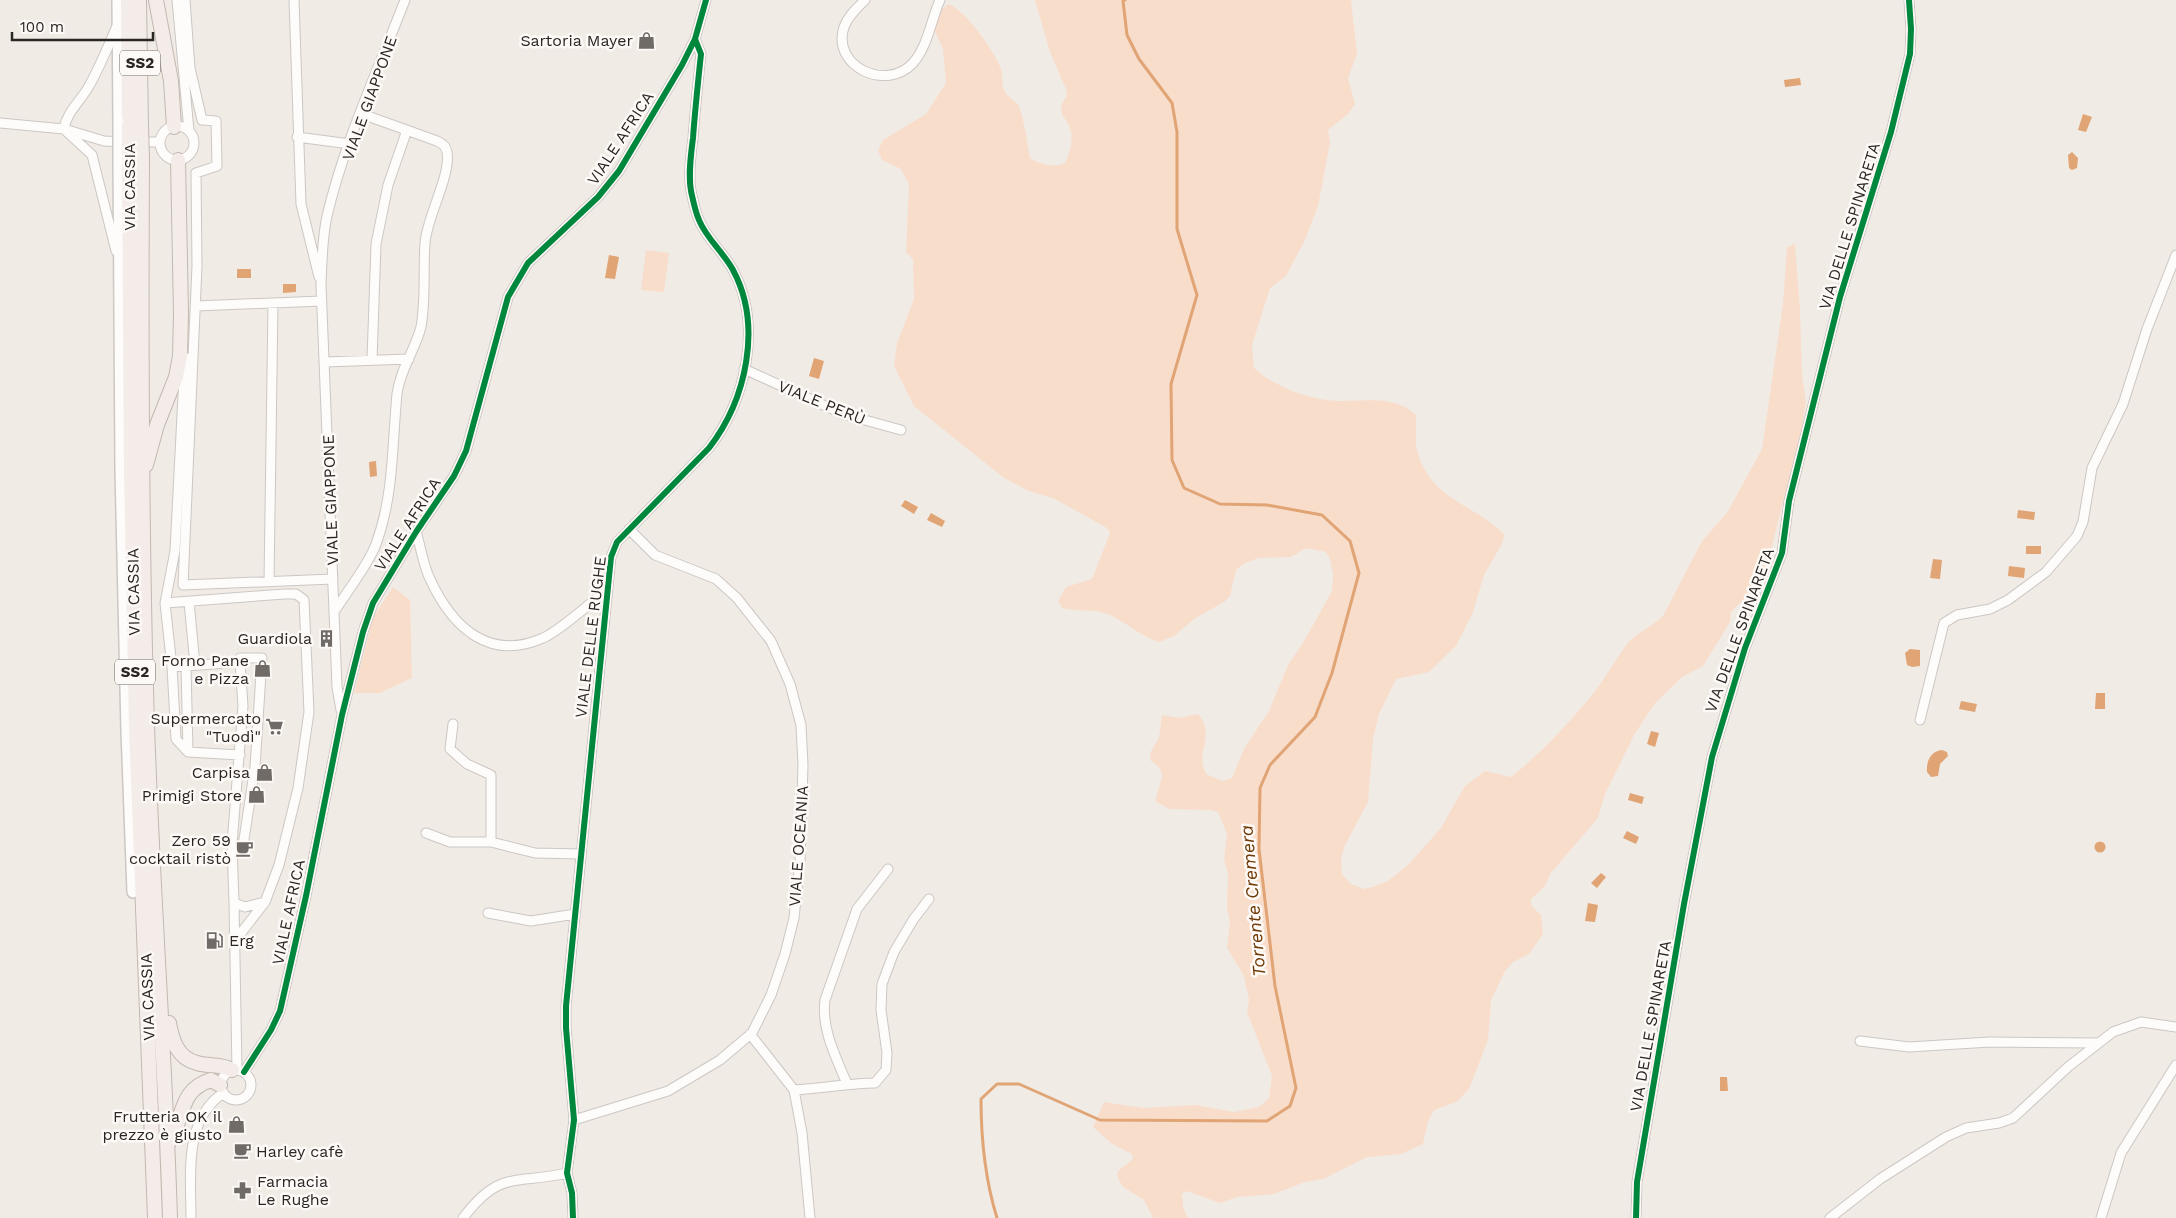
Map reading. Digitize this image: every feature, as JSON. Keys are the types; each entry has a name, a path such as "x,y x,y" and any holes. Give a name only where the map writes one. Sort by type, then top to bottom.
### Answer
{"highway":[{"name":"VIA CASSIA","path":"128,0 131,471 136,728 155,1218"},
{"name":"VIA CASSIA","path":"130,125 139,0"},
{"path":"156,0 171,81 174,126"},
{"name":"VIA CASSIA","path":"130,159 141,472 147,726 170,1218"},
{"path":"141,472 147,462 157,425 176,377 180,356 182,314 181,159"},
{"path":"134,892 139,1029 149,1053"},
{"path":"161,997 177,1050 197,1064 223,1065 238,1071"},
{"path":"168,1145 174,1135 186,1098 200,1084 211,1080 222,1089"}],"street":[{"path":"118,0 118,22 130,125"},
{"path":"177,0 189,131 194,146 190,155 181,159 164,153 160,142 164,132 174,126 185,128 189,131"},
{"path":"185,0 190,68 202,120 216,121 217,166 196,173 196,306 183,585 333,579"},
{"name":"VIALE GIAPPONE","path":"294,0 297,137 303,218 321,285"},
{"name":"VIALE GIAPPONE","path":"342,715 338,687 334,612 321,285 327,215 350,144 405,0"},
{"name":"VIALE DELLE RUGHE","path":"573,1218 572,1193 567,1173 574,1120 566,1021 611,557 617,542 629,528 709,448 721,433 731,411 748,350 749,330 744,293 733,269 699,221 691,188 690,162 701,54 695,39 706,0"},
{"path":"865,0 845,24 842,38 843,50 849,60 862,70 885,76 903,72 915,61 922,48 940,0"},
{"name":"VIA DELLE SPINARETA","path":"1636,1218 1637,1182 1684,904 1712,757 1745,648 1782,553 1789,501 1827,356 1840,297 1891,132 1908,62 1911,37 1909,0"},
{"path":"64,129 69,113 85,93 99,69 118,22"},
{"name":"VIALE AFRICA","path":"191,1218 191,1156 193,1139 210,1102 222,1089 224,1075 238,1071 271,1030 280,1011 306,896 342,715 363,632 373,603 416,532 454,476 466,451 508,297 515,282 528,263 598,197 619,171 682,65 695,39"},
{"path":"334,612 376,546 392,484 398,388 416,342 423,314 426,225 440,187 447,152 440,143 362,114"},
{"path":"0,123 64,129 104,141 160,142"},
{"path":"64,129 92,156 121,270"},
{"path":"372,360 376,244 388,185 407,130"},
{"path":"297,137 350,144"},
{"path":"92,156 104,141"},
{"path":"130,159 121,270 121,490 134,892"},
{"path":"181,159 186,338 175,551 165,603 172,667 176,739 188,752 240,755"},
{"path":"1920,720 1944,623 1957,615 1990,609 2008,600 2046,572 2079,532 2092,468 2123,404 2148,329 2176,255"},
{"path":"196,306 322,301"},
{"path":"269,582 273,303"},
{"path":"325,362 409,359"},
{"name":"VIALE PERÙ","path":"744,369 843,414 902,430"},
{"name":"VIALE OCEANIA","path":"574,1120 668,1091 720,1060 750,1034 771,995 785,954 794,918 800,852 803,765 800,725 790,684 771,641 737,598 716,579 655,555 629,528"},
{"path":"416,532 430,579 453,619 476,637 499,646 521,646 545,637 607,590"},
{"name":"VIALE AFRICA","path":"189,602 284,594 296,594 304,600 309,712 298,788 279,865 265,902 245,907 234,902"},
{"path":"165,603 189,602 195,665"},
{"path":"222,1089 232,1100 246,1097 251,1084 238,1071 233,942 232,844 243,706 240,658 262,658 255,767 242,846 232,844"},
{"path":"172,667 240,662"},
{"path":"186,666 188,752"},
{"path":"453,724 450,748 468,764 491,775 491,842"},
{"path":"426,833 450,842 491,842 535,854 581,854"},
{"path":"847,1084 825,1027 823,1013 825,1000 857,909 888,869"},
{"path":"794,1090 875,1083 886,1070 888,1053 881,1010 882,984 894,952 929,899"},
{"path":"233,942 265,902"},
{"path":"488,914 531,921 575,914"},
{"path":"1830,1218 1880,1180 1946,1137 1966,1128 2002,1122 2013,1118 2097,1043 2113,1032 2138,1022 2176,1027"},
{"path":"750,1034 794,1090 802,1133 810,1218"},
{"path":"1860,1041 1908,1047 1978,1042 2097,1043"},
{"path":"2101,1218 2121,1153 2176,1065"},
{"path":"463,1218 476,1200 494,1186 511,1180 567,1173"}],"shaded area":[{"path":"1035,0 1351,0 1357,54 1348,78 1355,104 1348,114 1328,130 1330,143 1318,206 1304,242 1286,276 1270,288 1252,345 1254,368 1279,385 1308,396 1338,401 1385,401 1407,408 1416,415 1418,454 1425,470 1434,482 1444,492 1480,515 1504,534 1503,542 1484,575 1473,612 1456,646 1429,672 1396,679 1379,714 1373,739 1368,802 1344,847 1341,860 1342,874 1351,884 1364,889 1388,881 1408,865 1441,828 1465,786 1485,771 1511,777 1533,758 1592,695 1627,644 1663,616 1702,541 1727,513 1762,449 1783,304 1787,247 1795,244 1802,376 1806,402 1802,427 1768,562 1758,585 1731,612 1730,622 1703,666 1682,677 1655,703 1634,735 1605,794 1598,818 1550,874 1545,886 1531,899 1531,905 1541,915 1543,934 1529,954 1513,962 1505,971 1491,1000 1488,1040 1469,1089 1456,1102 1434,1110 1428,1121 1423,1144 1401,1154 1367,1157 1323,1179 1305,1182 1274,1194 1237,1197 1220,1203 1187,1191 1182,1194 1183,1207 1188,1218 1153,1218 1144,1200 1123,1187 1117,1176 1118,1171 1133,1159 1132,1154 1112,1144 1093,1127 1104,1102 1143,1108 1195,1105 1234,1112 1259,1107 1269,1098 1272,1076 1247,1012 1249,1000 1244,976 1227,948 1230,923 1227,907 1228,875 1224,859 1227,834 1218,812 1211,810 1170,809 1156,802 1162,775 1161,770 1151,761 1150,753 1159,738 1162,715 1180,718 1198,714 1206,730 1202,758 1206,774 1223,781 1232,778 1245,747 1269,711 1288,665 1303,643 1332,591 1333,575 1330,559 1326,552 1306,548 1291,557 1258,558 1243,564 1236,570 1230,596 1224,602 1194,619 1174,636 1159,642 1110,615 1062,608 1058,601 1066,587 1092,579 1110,533 1107,528 1055,499 1029,491 1004,478 914,406 894,366 897,343 914,299 913,259 906,252 909,184 901,169 882,160 878,151 883,140 926,114 946,83 943,49 934,29 939,12 948,4 971,22 998,62 1005,92 1020,109 1030,158 1047,165 1065,163 1071,140 1071,132 1061,111 1067,96 1066,89 1050,52"},
{"path":"1800,78 1801,85 1785,87 1784,80"},
{"path":"2083,114 2092,117 2086,132 2078,130"},
{"path":"2072,152 2078,158 2077,168 2072,170 2069,168 2068,155"},
{"path":"646,250 669,253 664,292 641,290"},
{"path":"609,255 619,257 615,279 605,278"},
{"path":"237,269 251,269 251,278 237,278"},
{"path":"283,284 296,284 296,292 283,293"},
{"path":"814,358 824,361 819,379 809,376"},
{"path":"376,461 377,476 370,477 369,462"},
{"path":"905,500 918,507 914,514 901,506"},
{"path":"2018,510 2035,512 2034,520 2017,518"},
{"path":"931,513 945,521 942,527 927,520"},
{"path":"2026,546 2041,546 2041,554 2026,554"},
{"path":"1933,559 1942,560 1940,579 1930,578"},
{"path":"2009,566 2025,568 2024,578 2008,576"},
{"path":"393,587 410,600 412,678 380,693 354,693 373,617"},
{"path":"1910,649 1920,650 1920,666 1912,667 1907,665 1905,653"},
{"path":"2096,693 2105,693 2105,709 2095,709"},
{"path":"1961,701 1977,704 1975,712 1959,709"},
{"path":"1651,731 1659,733 1655,747 1647,744"},
{"path":"1942,750 1947,752 1948,756 1940,764 1938,776 1931,777 1927,772 1928,760 1932,754"},
{"path":"1630,793 1644,797 1642,804 1628,800"},
{"path":"1627,831 1639,837 1636,844 1623,838"},
{"path":"2100,841 2106,847 2100,853 2094,847"},
{"path":"1601,873 1606,877 1597,888 1591,883"},
{"path":"1588,903 1598,905 1595,922 1585,921"},
{"path":"1720,1077 1727,1077 1728,1091 1720,1091"}],"waterway":[{"name":"Torrente Cremera","path":"997,1218 989,1189 984,1159 981,1099 997,1084 1019,1084 1100,1120 1267,1121 1290,1106 1296,1088 1275,986 1259,849 1260,788 1270,765 1315,717 1332,673 1359,573 1350,541 1322,515 1267,505 1220,504 1184,488 1172,460 1171,384 1197,295 1177,229 1177,132 1172,103 1139,59 1127,35 1123,1 1125,0"}],"cycle path":[{"path":"244,1072 271,1030 280,1011 306,896 342,715 363,632 373,603 416,532 454,476 466,451 508,297 528,263 598,197 619,171 682,65 695,39 706,0"},
{"path":"1636,1218 1637,1182 1684,904 1712,757 1745,648 1782,553 1789,501 1840,297 1891,132 1910,54 1909,0"},
{"path":"573,1218 572,1193 567,1173 574,1120 566,1028 566,1006 611,557 617,542 709,448 733,408 746,362 747,315 742,292 733,270 702,227 696,213 691,191 690,164 701,54 695,39"}],"place":[{"name":"Sartoria Mayer","path":"647,40"},
{"name":"Guardiola","path":"326,638"},
{"name":"Forno Pane e Pizza","path":"263,669"},
{"name":"Supermercato \"Tuodì\"","path":"275,727"},
{"name":"Carpisa","path":"264,772"},
{"name":"Primigi Store","path":"256,795"},
{"name":"Zero 59 cocktail ristò","path":"245,849"},
{"name":"Erg","path":"215,940"},
{"name":"Frutteria OK il prezzo è giusto","path":"236,1125"},
{"name":"Harley cafè","path":"242,1151"},
{"name":"Farmacia Le Rughe","path":"243,1190"}]}
